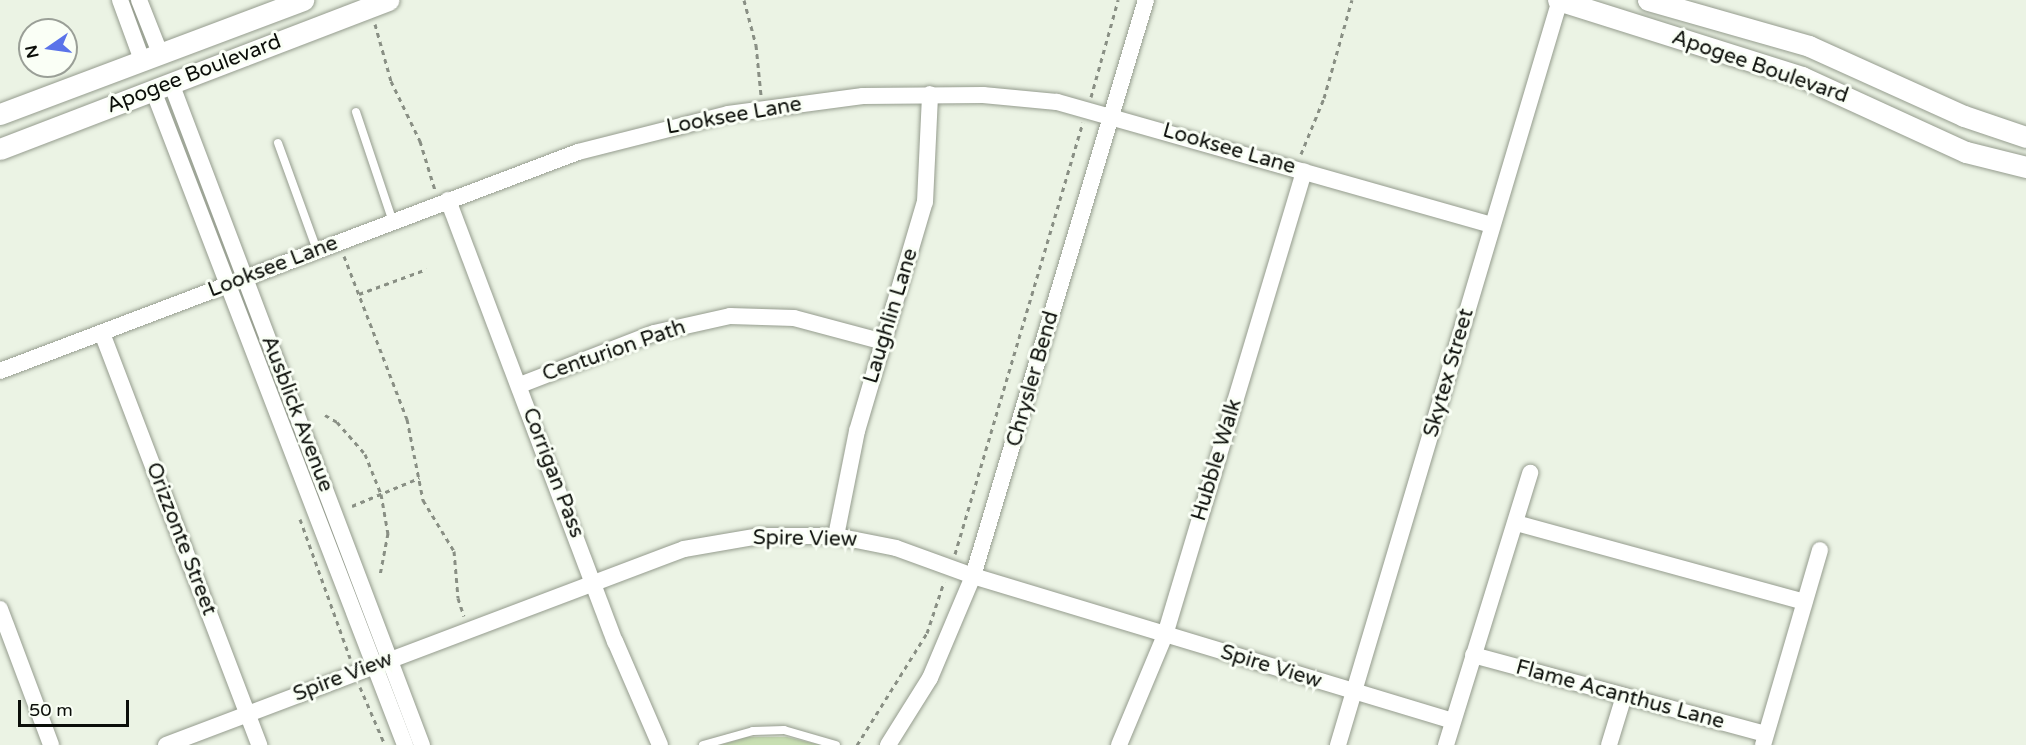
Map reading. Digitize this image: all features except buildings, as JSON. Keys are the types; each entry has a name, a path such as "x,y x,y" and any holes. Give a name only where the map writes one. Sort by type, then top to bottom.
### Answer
{"street":[{"path":"120,0 151,57 162,86"},
{"path":"139,0 151,57"},
{"name":"Apogee Boulevard","path":"0,114 303,0"},
{"name":"Apogee Boulevard","path":"0,149 388,0"},
{"name":"Chrysler Bend","path":"888,745 930,678 973,576 1146,0"},
{"name":"Apogee Boulevard","path":"1559,0 1802,77 1966,152 2026,167"},
{"name":"Skytex Street","path":"1338,745 1356,692 1559,0"},
{"name":"Apogee Boulevard","path":"1648,0 1809,46 1964,116 2026,137"},
{"name":"Ausblick Avenue","path":"162,86 245,277 422,745"},
{"name":"Ausblick Avenue","path":"162,86 228,284 405,745"},
{"name":"Looksee Lane","path":"0,371 393,222 442,196 578,152 685,123 798,103 930,94 1018,96 1111,115 1302,162 1492,225"},
{"name":"Laughlin Lane","path":"837,536 847,469 925,202 930,94"},
{"name":"Hubble Walk","path":"1119,745 1165,635 1302,162"},
{"name":"Corrigan Pass","path":"442,196 520,385 615,641 660,745"},
{"name":"Centurion Path","path":"520,385 654,333 730,316 794,318 884,342"},
{"name":"Orizzonte Street","path":"102,333 260,745"},
{"path":"1446,745 1530,473"},
{"path":"1516,523 1804,602"},
{"name":"Spire View","path":"166,745 594,581 684,549 726,539 837,536 897,548 973,576 1453,721"},
{"path":"1765,740 1820,550"},
{"path":"0,609 51,745"},
{"name":"Flame Acanthus Lane","path":"1473,655 1624,696 1765,740"},
{"path":"1609,745 1624,696"}],"lane":[{"path":"356,112 393,222"},
{"path":"278,144 316,250"},
{"path":"703,745 753,731 784,730 836,745"}],"path":[{"path":"744,0 756,45 761,95"},
{"path":"1091,96 1118,0"},
{"path":"1302,162 1352,0"},
{"path":"374,23 391,81 417,132 442,196"},
{"path":"954,556 1084,120"},
{"path":"344,256 407,419 423,500 454,551 458,598 464,616"},
{"path":"359,294 427,269"},
{"path":"325,415 337,422 365,454 381,494 387,533 380,575"},
{"path":"352,506 419,478"},
{"path":"857,745 927,633 945,578"},
{"path":"360,687 385,745"}],"green space":[{"path":"747,737 787,737 820,745 721,745"}]}
